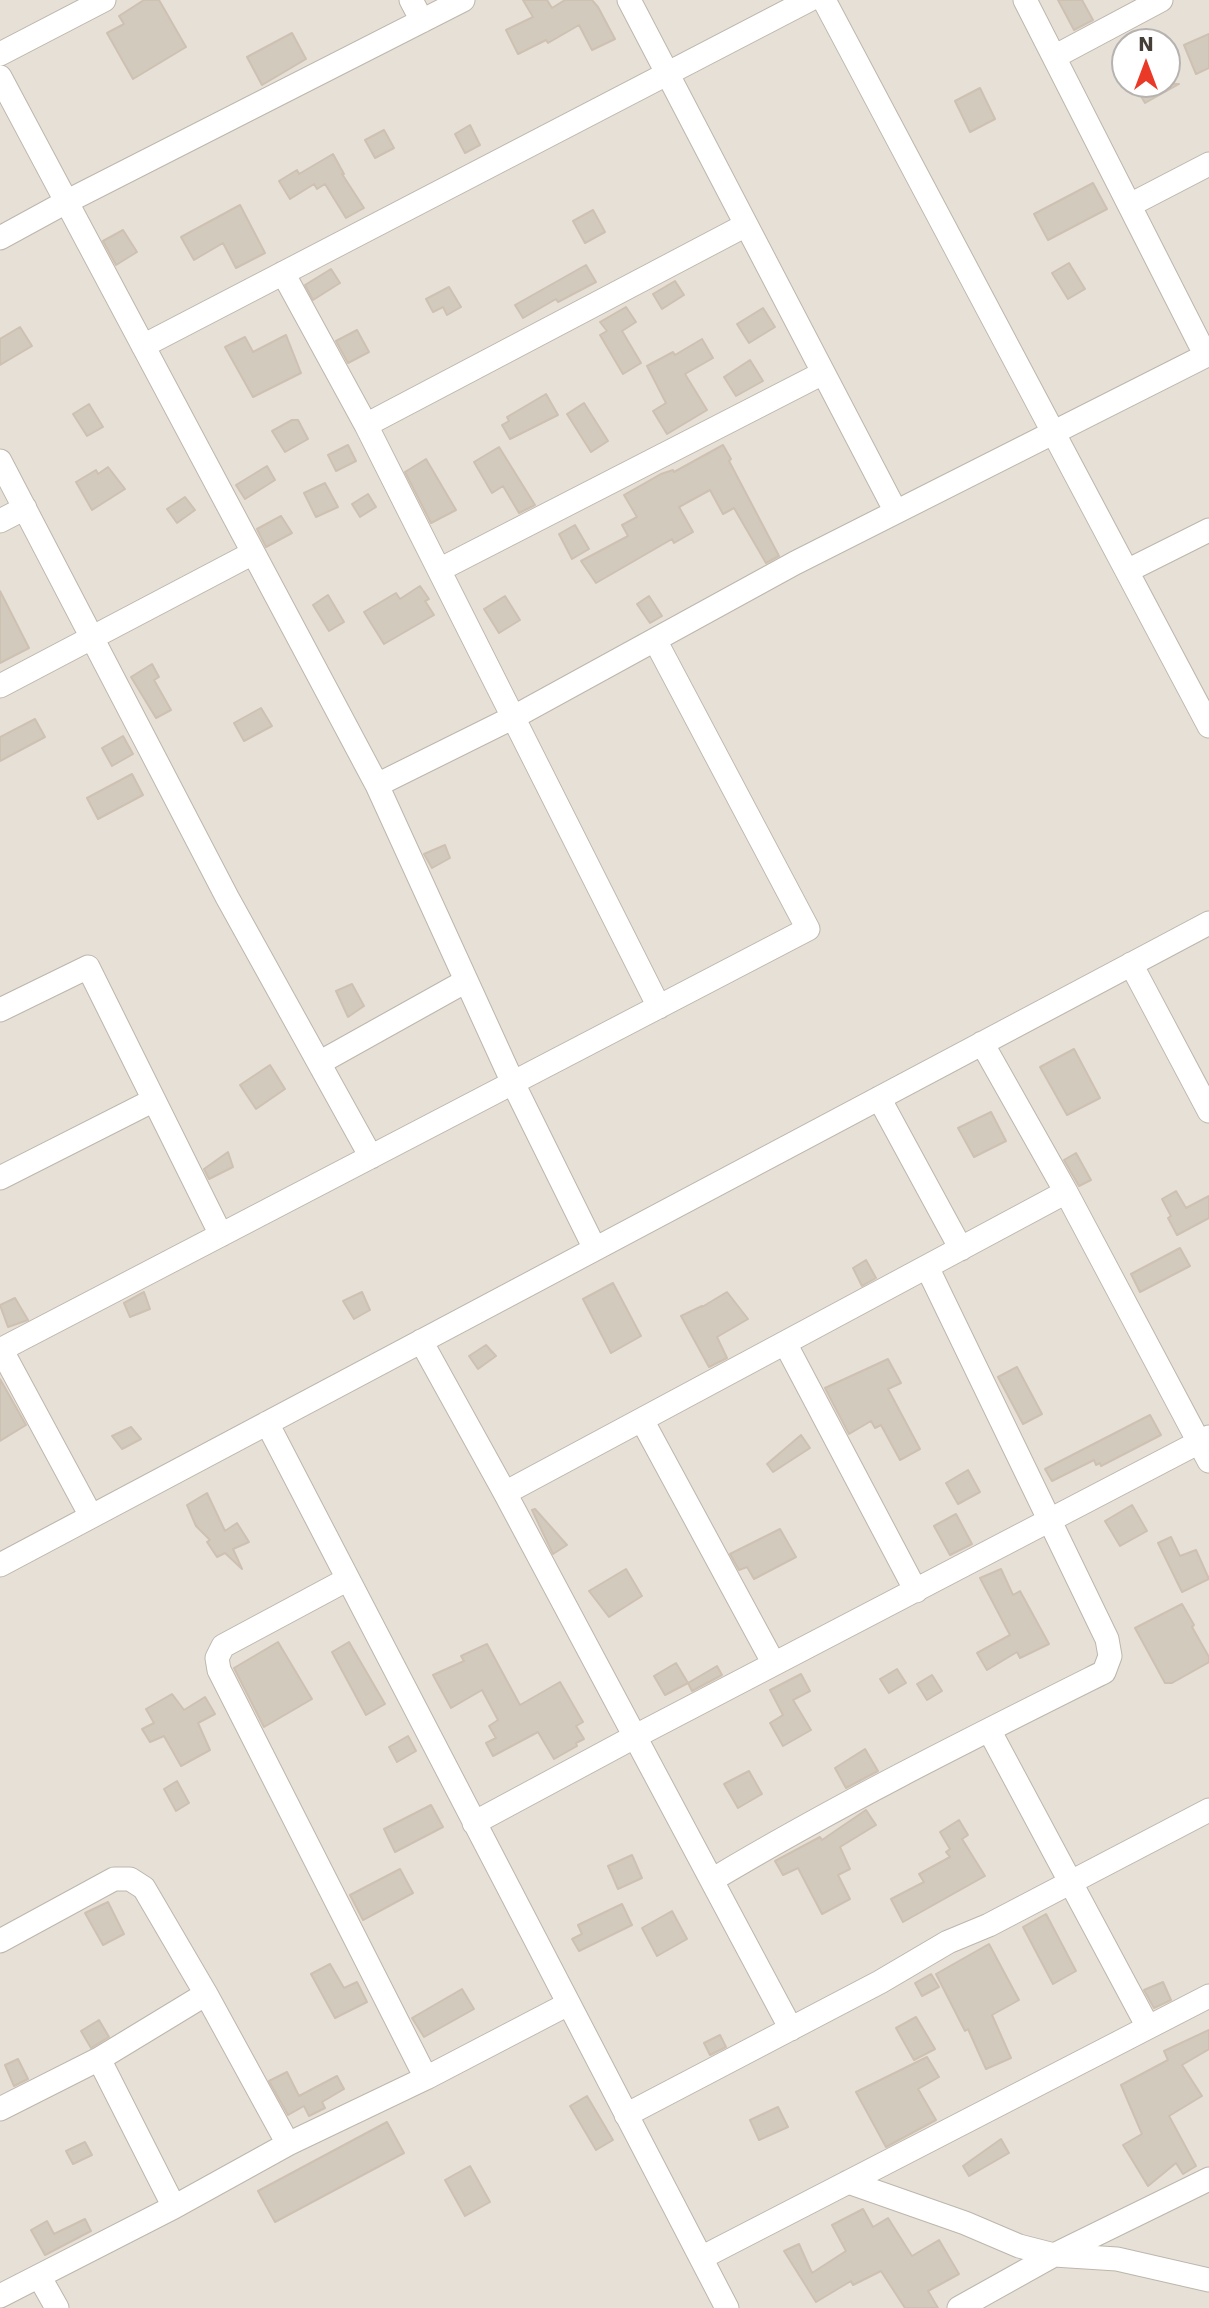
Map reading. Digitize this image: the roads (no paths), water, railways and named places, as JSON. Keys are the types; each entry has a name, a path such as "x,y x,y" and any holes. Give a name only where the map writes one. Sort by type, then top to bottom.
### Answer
{"street":[{"path":"0,54 104,0"},
{"path":"411,0 422,21"},
{"path":"0,238 463,0"},
{"path":"629,0 895,512"},
{"path":"143,346 809,0"},
{"path":"824,0 1209,726"},
{"path":"377,785 514,717 795,563 1208,355 1025,0"},
{"path":"1054,57 1161,0"},
{"path":"0,77 377,785 513,1083 595,1248"},
{"path":"1130,205 1209,164"},
{"path":"366,425 746,225"},
{"path":"283,273 366,425 659,1007"},
{"path":"439,570 823,373"},
{"path":"0,461 227,897 371,1157"},
{"path":"0,521 24,508"},
{"path":"1127,571 1209,530"},
{"path":"0,686 253,553"},
{"path":"91,1516 1,1350 808,929 654,640"},
{"path":"0,1564 1209,923"},
{"path":"1131,964 1209,1111"},
{"path":"0,1010 88,967 221,1235"},
{"path":"319,1063 467,981"},
{"path":"474,1823 1050,1520 1206,1447 982,1044"},
{"path":"879,1098 961,1249"},
{"path":"0,1178 155,1100"},
{"path":"505,1493 1066,1192"},
{"path":"712,1880 762,1850 1104,1672 1110,1656 1107,1639 928,1267"},
{"path":"421,1341 791,2029"},
{"path":"785,1343 916,1591"},
{"path":"642,1420 774,1664"},
{"path":"267,1423 727,2308"},
{"path":"348,1579 223,1646 217,1658 219,1670 426,2078"},
{"path":"989,1730 1148,2027"},
{"path":"626,2115 880,1982 947,1942 989,1925 1209,1810"},
{"path":"0,1941 114,1879 130,1879 144,1888 288,2144"},
{"path":"0,2109 99,2059 206,1994"},
{"path":"701,2258 1209,1996"},
{"path":"0,2296 174,2207 288,2144 426,2078 568,2004"},
{"path":"99,2059 174,2207"},
{"path":"959,2308 1054,2255 1209,2179"},
{"path":"848,2182 965,2223 1020,2246 1054,2255 1117,2259 1209,2280"},
{"path":"39,2276 57,2308"}]}
